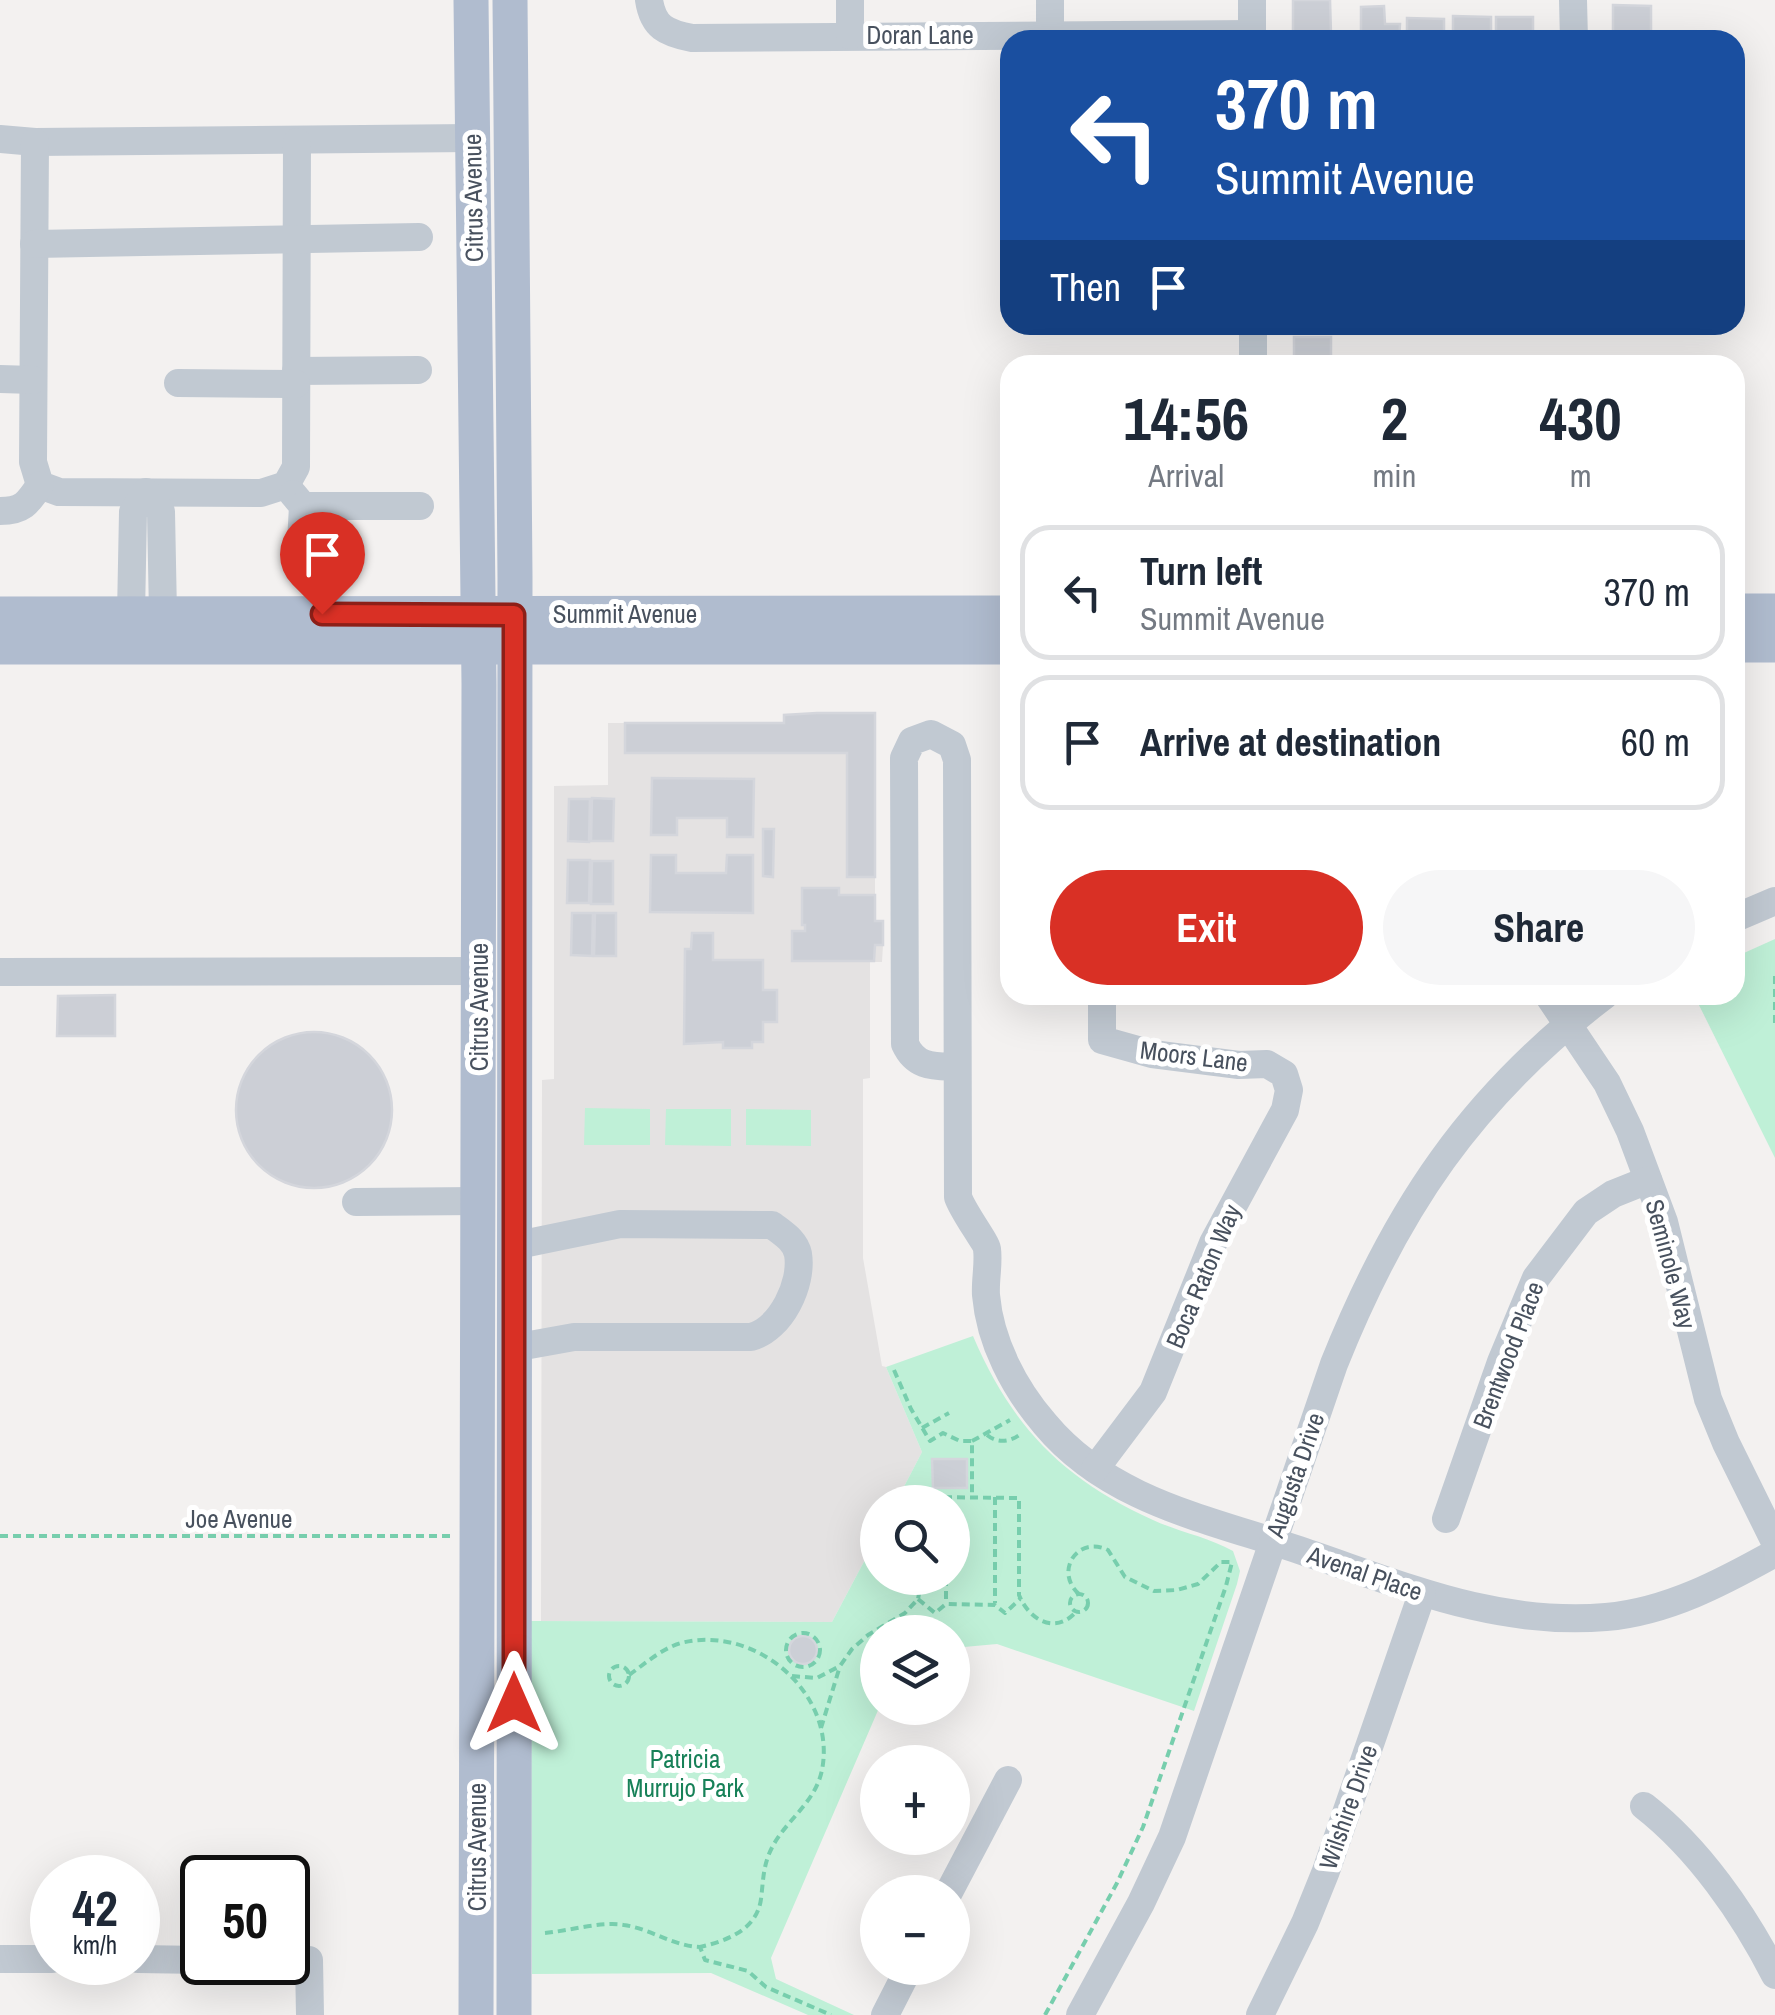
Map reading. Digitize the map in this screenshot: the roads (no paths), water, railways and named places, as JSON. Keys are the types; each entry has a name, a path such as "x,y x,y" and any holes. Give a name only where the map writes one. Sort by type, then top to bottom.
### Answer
{"main road":[{"name":"Citrus Avenue","path":"472,0 479,971 476,2015"},
{"name":"Citrus Avenue","path":"510,0 514,2015"},
{"path":"1745,611 1775,611"},
{"name":"Summit Avenue","path":"514,631 1000,613"},
{"name":"Summit Avenue","path":"0,614 147,614 477,631"},
{"name":"Summit Avenue","path":"0,647 477,631 1000,646"},
{"path":"1745,645 1775,645"}],"street":[{"path":"850,0 850,35"},
{"path":"1050,0 1050,30"},
{"path":"1252,0 1252,30"},
{"path":"1574,0 1574,30"},
{"name":"Doran Lane","path":"652,10 667,33 692,38 1000,34"},
{"path":"0,139 297,142 472,138"},
{"path":"35,142 32,462 40,484 59,492 262,494 420,506"},
{"path":"297,142 295,496 300,560"},
{"path":"34,244 419,237"},
{"path":"178,383 418,370"},
{"path":"0,379 33,380"},
{"path":"0,511 26,506 40,484"},
{"path":"146,492 161,512 161,540 147,614"},
{"path":"146,492 132,512 132,541 147,614"},
{"path":"132,541 161,540"},
{"path":"930,734 952,745 957,760 957,1067 915,1061 905,1044 904,758 912,740 930,734"},
{"path":"1745,914 1775,901"},
{"path":"0,972 479,971"},
{"name":"Moors Lane","path":"1102,1005 1102,1040 1152,1054 1266,1064 1284,1074"},
{"name":"Seminole Way","path":"1554,1005 1607,1082 1630,1131 1664,1222 1708,1400 1775,1542"},
{"name":"Augusta Drive","path":"1080,2015 1142,1903 1172,1837 1334,1364 1361,1296 1392,1235 1465,1128 1523,1065 1593,1005"},
{"name":"Avenal Place","path":"957,1067 958,1197 966,1219 987,1247 986,1297 1004,1362 1045,1425 1095,1469 1144,1499 1422,1594 1506,1614 1581,1618 1627,1615 1703,1591 1775,1553"},
{"name":"Boca Raton Way","path":"1095,1469 1153,1392 1213,1243 1286,1110 1289,1090 1284,1074"},
{"name":"Brentwood Place","path":"1446,1519 1501,1362 1536,1278 1586,1212 1613,1194 1648,1180"},
{"path":"356,1202 478,1200"},
{"path":"513,1246 620,1224 772,1224 791,1240 798,1254 794,1284 780,1318 764,1334 574,1336 513,1348"},
{"name":"Wilshire Drive","path":"1260,2015 1326,1871 1422,1594"},
{"path":"958,1875 1008,1780"},
{"path":"1644,1806 1668,1825 1712,1878 1775,1975"},
{"path":"0,1958 30,1959"},
{"path":"303,1985 310,2015"},
{"path":"890,2013 902,1985"}],"park label":[{"name":"Patricia Murrujo Park","path":"685,1774"}]}
